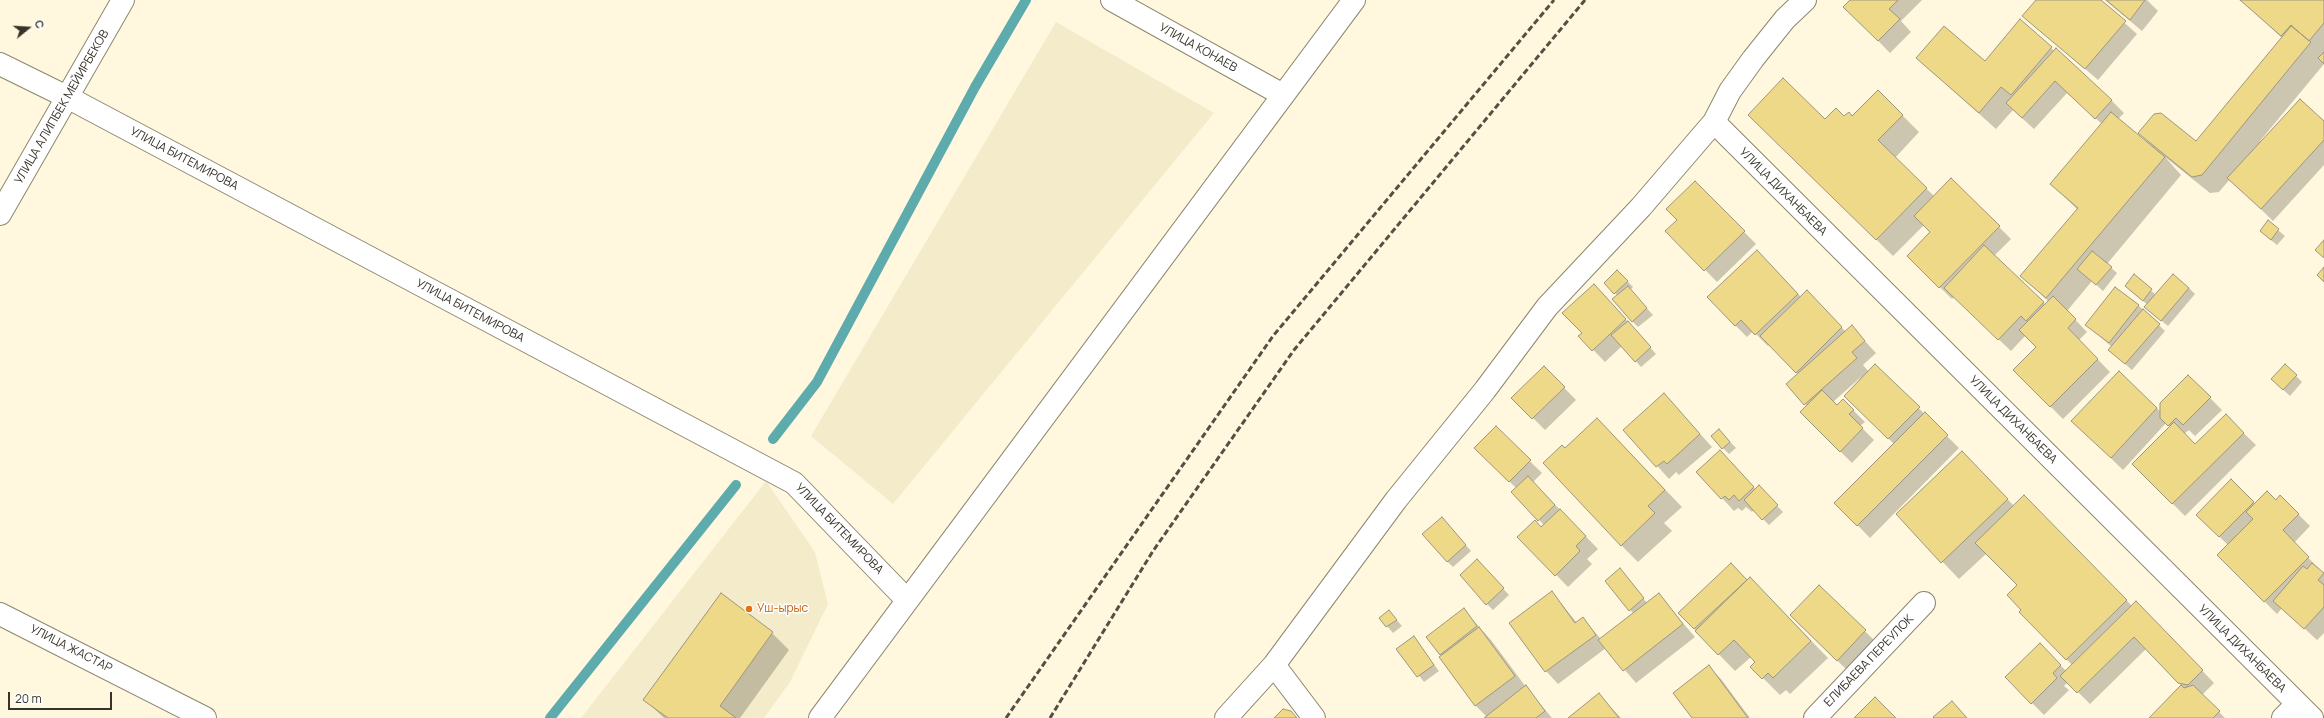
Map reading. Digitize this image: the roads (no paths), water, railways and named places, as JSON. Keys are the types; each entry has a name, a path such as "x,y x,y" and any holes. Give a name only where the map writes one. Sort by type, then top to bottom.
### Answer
{"street":[{"name":"УЛИЦА АЛИПБЕК МЕЙИРБЕКОВ","path":"0,214 123,0"},
{"name":"УЛИЦА КОНАЕВ","path":"1112,0 1283,95"},
{"path":"820,718 1354,0"},
{"path":"1226,718 1274,665 1396,500 1486,390 1547,307 1641,207 1714,122 1730,91 1753,59 1785,19 1805,0"},
{"name":"УЛИЦА БИТЕМИРОВА","path":"0,64 67,97 794,483 907,600"},
{"name":"УЛИЦА ДИХАНБАЕВА","path":"1714,122 2297,713"},
{"name":"ЕЛИБАЕВА ПЕРЕУЛОК","path":"1815,718 1924,603"},
{"name":"УЛИЦА ЖАСТАР","path":"0,614 205,718"},
{"path":"1274,665 1314,718"}],"waterway":[{"path":"773,439 817,382 975,87 1026,0"},
{"path":"550,718 736,485"}],"railway":[{"path":"1006,718 1273,336 1554,0"},
{"path":"1050,718 1153,551 1294,350 1585,0"}],"place":[{"name":"Уш-ырыс","path":"749,609"}]}
